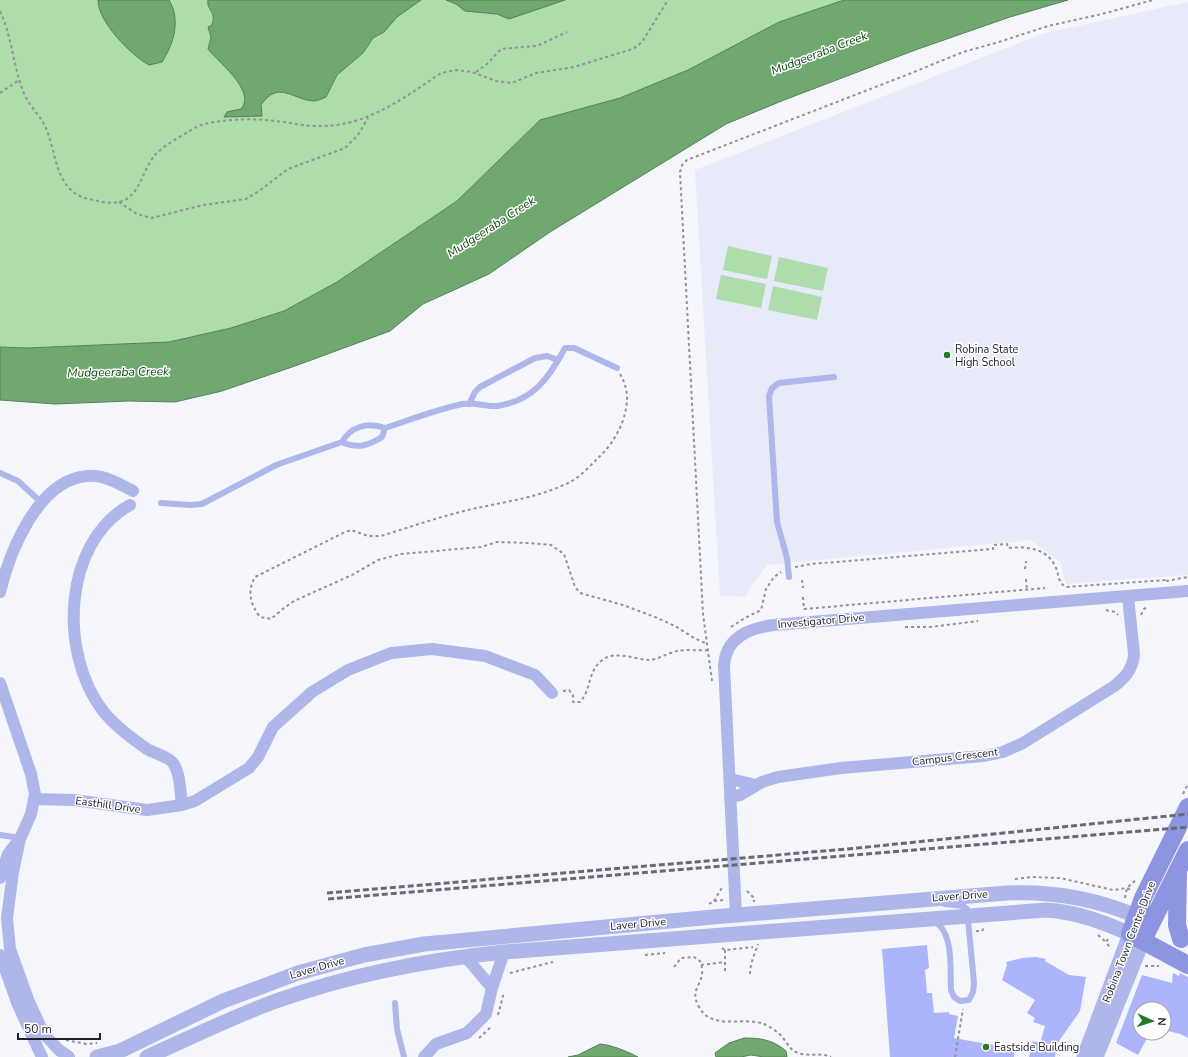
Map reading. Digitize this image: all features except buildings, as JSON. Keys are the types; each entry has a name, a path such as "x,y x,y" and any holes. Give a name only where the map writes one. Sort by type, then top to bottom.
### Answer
{"main road":[{"name":"Robina Town Centre Drive","path":"1137,937 1167,851 1188,807"},
{"name":"Robina Town Centre Drive","path":"1144,919 1178,868 1188,850"},
{"path":"1178,868 1177,925 1184,941"},
{"name":"Laver Drive","path":"1144,919 1184,941"},
{"name":"Laver Drive","path":"1137,937 1188,965"}],"street":[{"path":"0,592 5,571 19,539 34,513 53,490 69,480 88,476 105,478 133,491"},
{"path":"130,505 108,521 93,538 83,562 76,586 74,614 75,643 90,689 103,710 118,727 134,740 148,750 172,762 177,771 182,805"},
{"name":"Investigator Drive","path":"736,916 729,882 732,833 724,658 730,645 740,635 774,625 1188,591"},
{"name":"Campus Crescent","path":"730,797 740,795 756,785 778,777 826,770 984,756 1003,752 1023,743 1113,687 1126,676 1133,662 1134,654 1128,597"},
{"name":"Easthill Drive","path":"34,799 74,800 147,810 182,805 195,801 249,768 257,758 272,727 312,692 348,670 391,653 432,649 485,656 535,675 552,693"},
{"path":"0,684 31,774 35,794 32,814 20,838 8,854 0,878"},
{"path":"730,779 756,785"},
{"path":"20,838 13,872 7,918 10,949 28,1002 44,1034 59,1050 69,1057"},
{"name":"Laver Drive","path":"97,1057 120,1051 223,1001 290,976 364,955 424,944 930,899 1026,892 1056,894 1104,903 1144,919"},
{"name":"Laver Drive","path":"147,1057 276,1001 354,977 465,956 1034,910 1060,911 1084,916 1137,937"},
{"name":"Robina Town Centre Drive","path":"1084,1057 1137,937"},
{"name":"Robina Town Centre Drive","path":"1096,1057 1137,937"},
{"path":"424,1057 436,1044 467,1033 486,1014 497,983 504,952"},
{"path":"0,955 18,1005 42,1057"},
{"path":"465,956 497,983"}],"lane":[{"path":"161,503 190,505 202,504 276,465 342,442 347,433 360,426 376,425 384,428 464,404 496,406 517,401 535,391 565,348 574,348 617,368"},
{"path":"469,404 475,392 480,387 536,358 547,356 558,360"},
{"path":"789,577 787,558 776,518 768,396 772,388 779,382 834,377"},
{"path":"342,442 353,447 370,445 382,437 384,428"},
{"path":"0,473 18,481 42,503"},
{"path":"0,834 20,838"},
{"path":"927,918 942,926 948,936 951,990 954,997 960,1001 968,1000 973,992 974,983 967,909 963,906 948,905 930,899"},
{"path":"395,1003 397,1029 404,1057"}],"path":[{"path":"0,11 7,30 26,98 47,130 62,177 70,190 76,194 88,199 110,203 127,199 137,189 152,158 156,153 199,126 222,121 268,120 324,126 368,117 417,90 441,73 456,70 476,72 496,81 512,83 536,74 574,67 633,49 645,38 668,0"},
{"path":"712,683 703,614 699,555 680,172 682,165 687,160 962,52 1048,26 1102,14 1153,0"},
{"path":"476,72 487,64 501,49 538,46 567,32"},
{"path":"0,93 20,80"},
{"path":"119,202 137,214 152,218 203,205 246,199 259,192 288,169 345,148 358,135 368,117"},
{"path":"617,368 624,380 628,396 627,408 620,427 606,450 589,468 572,481 551,490 468,510 381,536 368,536 351,530 255,577 251,584 251,601 260,617 271,619 294,601 352,575 378,560 401,554 481,547 497,542 551,545 564,554 575,587 580,593 623,605 655,617 708,644"},
{"path":"730,629 745,618 761,610 766,589 770,582 780,573 788,569 801,566 993,549 993,545 1007,544 1008,548 1025,547 1040,551 1047,556 1054,562 1060,582 1066,587"},
{"path":"1025,569 1026,562"},
{"path":"1026,579 1027,595"},
{"path":"802,580 803,588"},
{"path":"1062,587 1166,580"},
{"path":"803,597 804,609 1045,588"},
{"path":"1105,610 1114,612 1120,620"},
{"path":"902,627 930,627 980,621"},
{"path":"552,693 569,690 573,695 573,702 580,702 587,694 592,670 601,660 618,656 630,656 649,660 678,650 708,650"},
{"path":"710,660 714,654"},
{"path":"714,901 729,882"},
{"path":"750,974 751,964 758,945"},
{"path":"725,950 725,974"},
{"path":"643,955 668,953"},
{"path":"674,967 681,958 697,958 701,965 702,980 695,987 695,996 699,1007 708,1018 717,1021 745,1021 764,1024 783,1037 789,1047 798,1053 825,1054 831,1057"},
{"path":"497,1018 503,998 497,983 515,970 558,961"},
{"path":"701,965 725,962"},
{"path":"955,1057 964,1000"},
{"path":"474,1042 488,1031 495,1022"}],"shaded area":[{"path":"0,0 844,0 779,22 688,70 620,98 540,120 457,201 337,282 284,311 231,328 169,342 27,348 0,347"},
{"name":"Robina State High School","path":"1188,2 1188,575 1066,584 1060,562 1030,540 767,565 752,585 746,597 720,596 695,170 1045,33"},
{"path":"728,246 772,256 767,279 723,270"},
{"path":"779,257 828,268 823,291 774,281"},
{"path":"721,275 766,284 761,308 716,299"},
{"path":"773,286 822,297 817,320 768,310"}],"water":[{"path":"98,0 169,0 175,15 175,23 173,39 162,62 149,65 133,54 109,28 99,9"},
{"path":"208,0 421,0 397,17 384,32 373,38 363,53 337,75 326,97 313,101 279,92 267,98 261,105 262,116 224,117 227,112 241,109 245,102 244,94 234,77 208,49 211,37 208,27 212,25 213,17 208,6"},
{"path":"446,0 565,0 509,19 497,14 465,11 456,4"},
{"name":"Mudgeeraba Creek","path":"844,0 1068,0 1010,17 918,49 784,100 726,124 550,232 489,274 423,304 390,331 222,391 175,402 129,401 55,404 0,400 0,347 27,348 169,342 231,328 284,311 337,282 457,201 540,120 620,98 688,70 779,22"},
{"path":"744,1038 756,1038 772,1042 786,1051 787,1057 764,1057 751,1055 741,1057 716,1057 715,1053 729,1043"},
{"path":"600,1044 619,1049 638,1057 568,1057 578,1055"}],"railway":[{"path":"327,893 848,849 1188,814"},
{"path":"328,899 1188,827"}],"place":[{"name":"Robina State High School","path":"947,355"},
{"name":"Eastside Building","path":"986,1047"}]}
